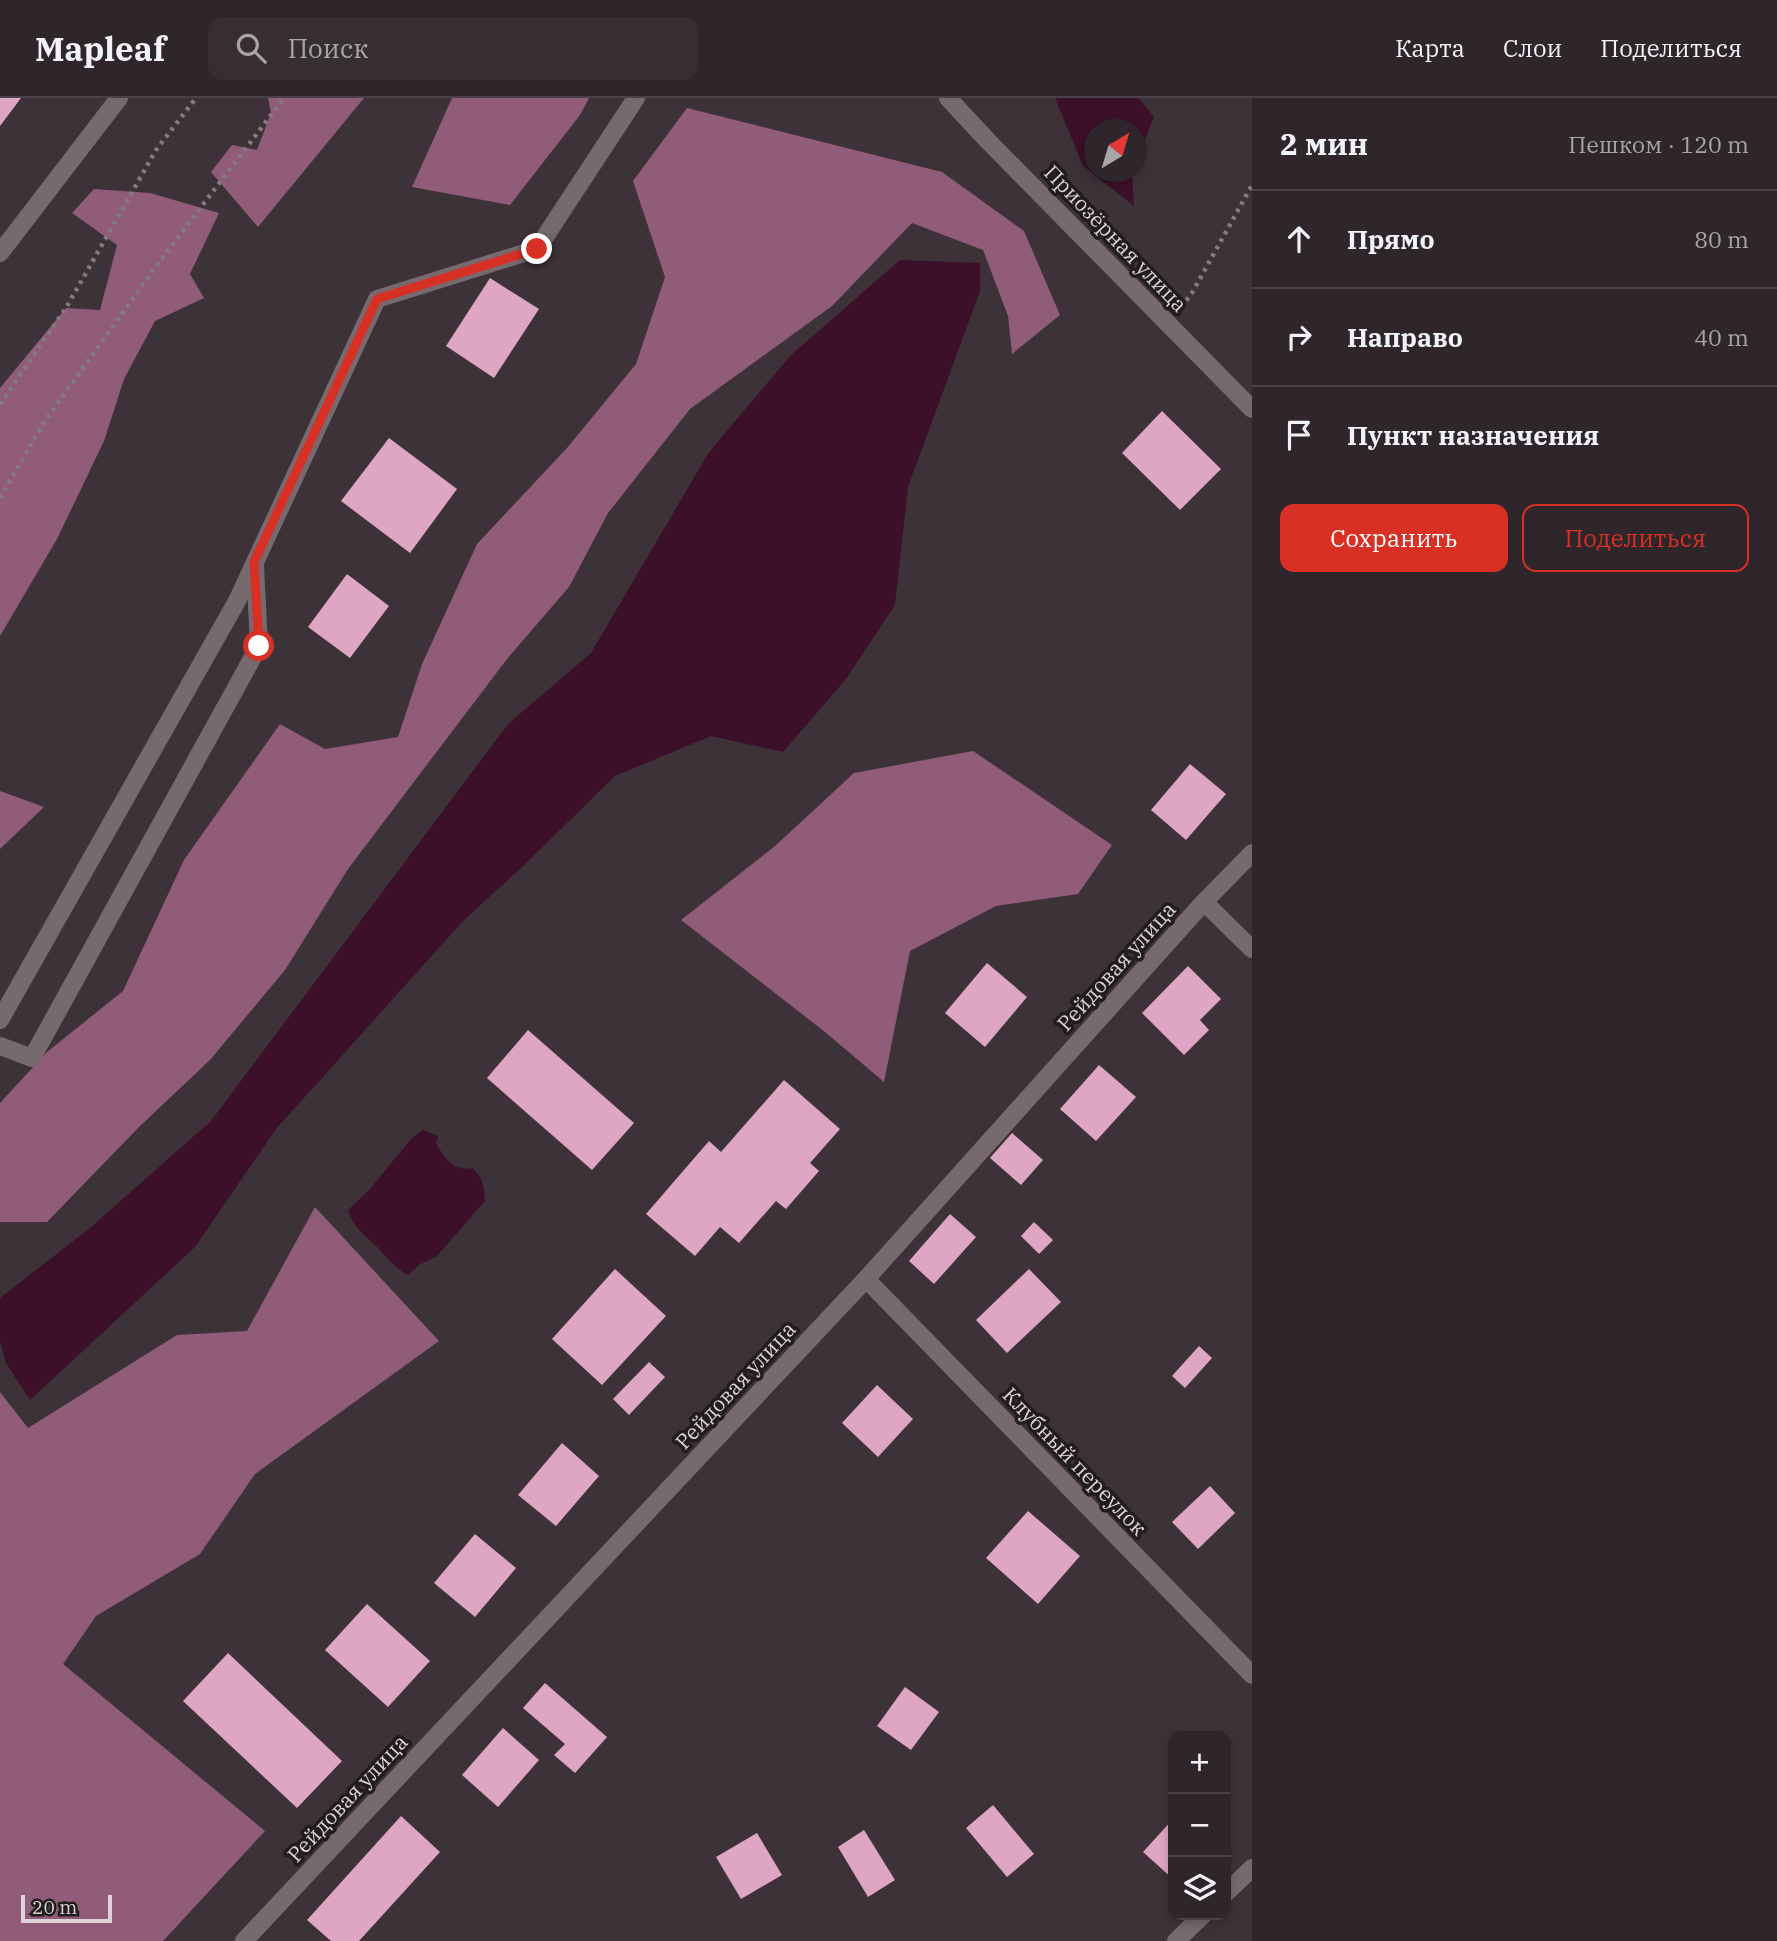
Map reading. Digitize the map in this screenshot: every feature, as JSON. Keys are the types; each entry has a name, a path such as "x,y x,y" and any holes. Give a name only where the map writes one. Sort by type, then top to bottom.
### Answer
{"street":[{"path":"0,253 119,98"},
{"path":"0,1020 237,601 377,299 537,249 636,98"},
{"name":"Приозёрная улица","path":"948,98 1252,410"},
{"path":"0,1046 32,1058 259,646 254,562"},
{"name":"Рейдовая улица","path":"244,1941 866,1279 1204,902 1252,853"},
{"path":"1204,902 1252,949"},
{"name":"Клубный переулок","path":"866,1279 1252,1675"},
{"path":"1231,1888 1252,1868"},
{"path":"1176,1941 1198,1920"}],"path":[{"path":"0,404 66,308 156,150 196,98"},
{"path":"0,498 51,413 154,269 284,98"},
{"path":"1167,323 1192,293 1252,185"}],"shaded area":[{"path":"268,98 364,98 258,227 211,172 232,145 257,150 271,113"},
{"path":"452,98 589,98 580,115 510,205 412,187"},
{"path":"1055,98 1139,98 1154,117 1147,134 1147,119 1084,119 1083,166"},
{"path":"687,108 942,172 1024,231 1060,315 1012,354 1008,316 983,250 912,223 832,306 690,409 608,513 569,587 507,659 348,869 285,970 210,1060 139,1127 47,1222 0,1222 0,1103 47,1052 123,991 184,860 280,724 325,749 398,737 422,664 477,544 567,448 636,364 665,277 633,181"},
{"path":"1103,182 1133,182 1134,206"},
{"path":"94,189 150,193 219,213 190,274 204,298 155,321 124,379 104,441 57,539 0,636 0,388 66,308 100,310 117,245 72,213"},
{"path":"900,260 980,263 980,291 908,487 895,605 846,679 783,752 711,736 615,776 463,921 276,1129 195,1247 30,1400 6,1363 0,1341 0,1298 90,1228 211,1121 508,724 591,653 709,452 791,355"},
{"path":"973,751 1112,845 1078,894 996,906 910,951 884,1082 825,1032 681,920 775,846 854,773"},
{"path":"0,791 44,807 0,849"},
{"path":"423,1130 438,1136 436,1143 454,1166 476,1171 482,1183 485,1201 437,1256 419,1265 408,1275 362,1233 348,1210 369,1190 411,1139"},
{"path":"315,1207 439,1341 255,1474 200,1554 96,1616 63,1664 265,1831 163,1941 0,1941 0,1392 28,1428 177,1335 247,1331"}],"building":[{"path":"0,98 21,98 0,126"},
{"path":"490,278 539,309 494,378 446,346"},
{"path":"1162,411 1221,469 1180,510 1122,453"},
{"path":"389,438 457,489 410,553 341,501"},
{"path":"347,574 389,606 350,658 308,627"},
{"path":"1190,764 1226,794 1186,840 1151,810"},
{"path":"987,963 1027,997 985,1047 945,1013"},
{"path":"1188,966 1221,999 1200,1020 1209,1030 1184,1055 1142,1013"},
{"path":"528,1030 634,1123 592,1170 487,1078"},
{"path":"1099,1065 1136,1097 1096,1141 1060,1109"},
{"path":"784,1080 840,1129 810,1163 819,1171 786,1209 776,1201 739,1243 720,1227 695,1256 646,1214 709,1141 721,1152"},
{"path":"1012,1133 1043,1160 1021,1185 990,1158"},
{"path":"950,1214 976,1237 934,1284 909,1261"},
{"path":"1034,1222 1053,1240 1039,1254 1021,1236"},
{"path":"615,1269 666,1316 602,1385 552,1339"},
{"path":"1029,1269 1061,1302 1007,1353 976,1320"},
{"path":"1199,1346 1212,1358 1185,1388 1172,1376"},
{"path":"649,1362 665,1377 629,1415 613,1399"},
{"path":"877,1385 913,1419 878,1457 842,1423"},
{"path":"562,1443 599,1476 556,1526 518,1495"},
{"path":"1210,1486 1235,1513 1198,1549 1172,1522"},
{"path":"1028,1511 1080,1556 1038,1604 986,1558"},
{"path":"475,1534 516,1568 475,1617 434,1583"},
{"path":"367,1604 430,1661 388,1707 325,1650"},
{"path":"228,1653 342,1761 297,1808 183,1701"},
{"path":"545,1683 607,1737 575,1773 554,1755 565,1744 523,1708"},
{"path":"905,1687 939,1712 911,1750 877,1726"},
{"path":"503,1728 539,1760 498,1807 462,1775"},
{"path":"993,1805 1034,1854 1007,1877 966,1828"},
{"path":"401,1816 440,1852 359,1941 331,1941 307,1920"},
{"path":"1168,1824 1168,1874 1143,1852"},
{"path":"864,1830 895,1880 868,1897 838,1847"},
{"path":"757,1833 782,1875 741,1899 716,1857"}],"route":[{"path":"259,646 254,562 377,299 537,249"}]}
